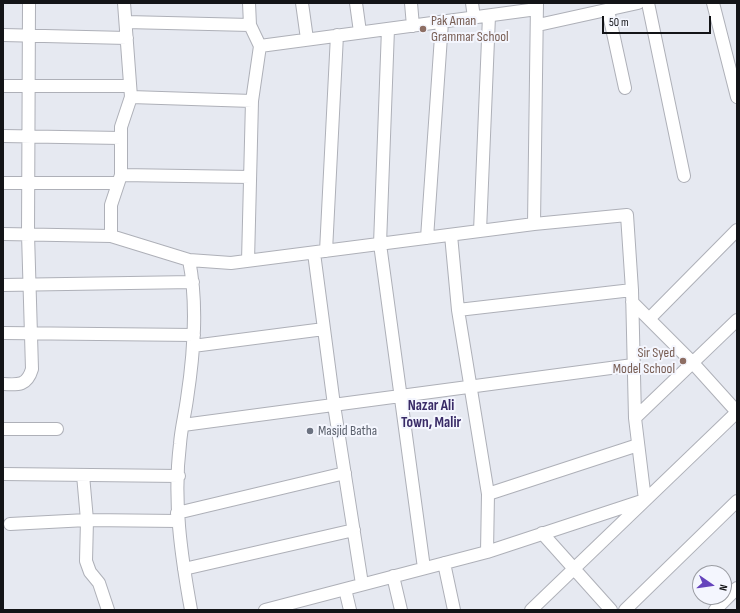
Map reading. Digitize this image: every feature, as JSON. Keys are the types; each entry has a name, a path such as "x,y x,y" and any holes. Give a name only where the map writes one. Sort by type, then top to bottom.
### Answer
{"street":[{"path":"3,384 22,385 30,377 32,369 28,234 29,3"},
{"path":"111,236 111,205 119,179 121,127 131,92 124,3"},
{"path":"248,261 252,102 260,46 250,25 249,3"},
{"path":"302,3 307,39"},
{"path":"356,3 360,32"},
{"path":"411,3 413,26"},
{"path":"472,3 474,18"},
{"path":"538,25 608,10 622,5 638,3"},
{"path":"648,3 684,176"},
{"path":"714,3 737,98"},
{"path":"260,46 489,16 537,6 538,25 534,106 534,224"},
{"path":"608,10 625,88"},
{"path":"480,231 489,16"},
{"path":"126,22 250,25"},
{"path":"427,238 442,22"},
{"path":"388,29 380,244 402,396 424,568"},
{"path":"3,35 127,38"},
{"path":"326,251 337,35"},
{"path":"3,86 131,92 252,102"},
{"path":"3,136 121,138"},
{"path":"3,183 250,177"},
{"path":"3,234 111,236 189,260 231,263 534,224 627,215 632,296 635,418 645,500"},
{"path":"649,319 737,230"},
{"path":"451,235 458,310 488,494 487,552"},
{"path":"314,253 334,405 362,584"},
{"path":"189,260 193,282 193,340 180,445 178,517 184,570 191,610"},
{"path":"3,285 193,282"},
{"path":"458,310 632,296"},
{"path":"531,610 737,412 692,362 649,319 632,296"},
{"path":"635,418 737,320"},
{"path":"3,333 193,340 324,329"},
{"path":"183,425 633,365"},
{"path":"3,429 57,429"},
{"path":"488,494 638,445"},
{"path":"10,524 178,517 345,472"},
{"path":"3,474 178,476"},
{"path":"83,475 87,520 86,561 90,572 99,584 108,610"},
{"path":"265,610 297,606 362,584 487,552 645,500"},
{"path":"625,610 737,501"},
{"path":"184,570 354,530"},
{"path":"542,533 611,610"},
{"path":"444,563 454,610"},
{"path":"393,576 401,610"},
{"path":"715,610 737,588"},
{"path":"345,589 350,610"}],"place":[{"name":"Pak Aman Grammar School","path":"423,29"},
{"name":"Sir Syed Model School","path":"683,361"},
{"name":"Masjid Batha","path":"310,431"}],"district":[{"name":"Nazar Ali Town, Malir","path":"431,414"}]}
